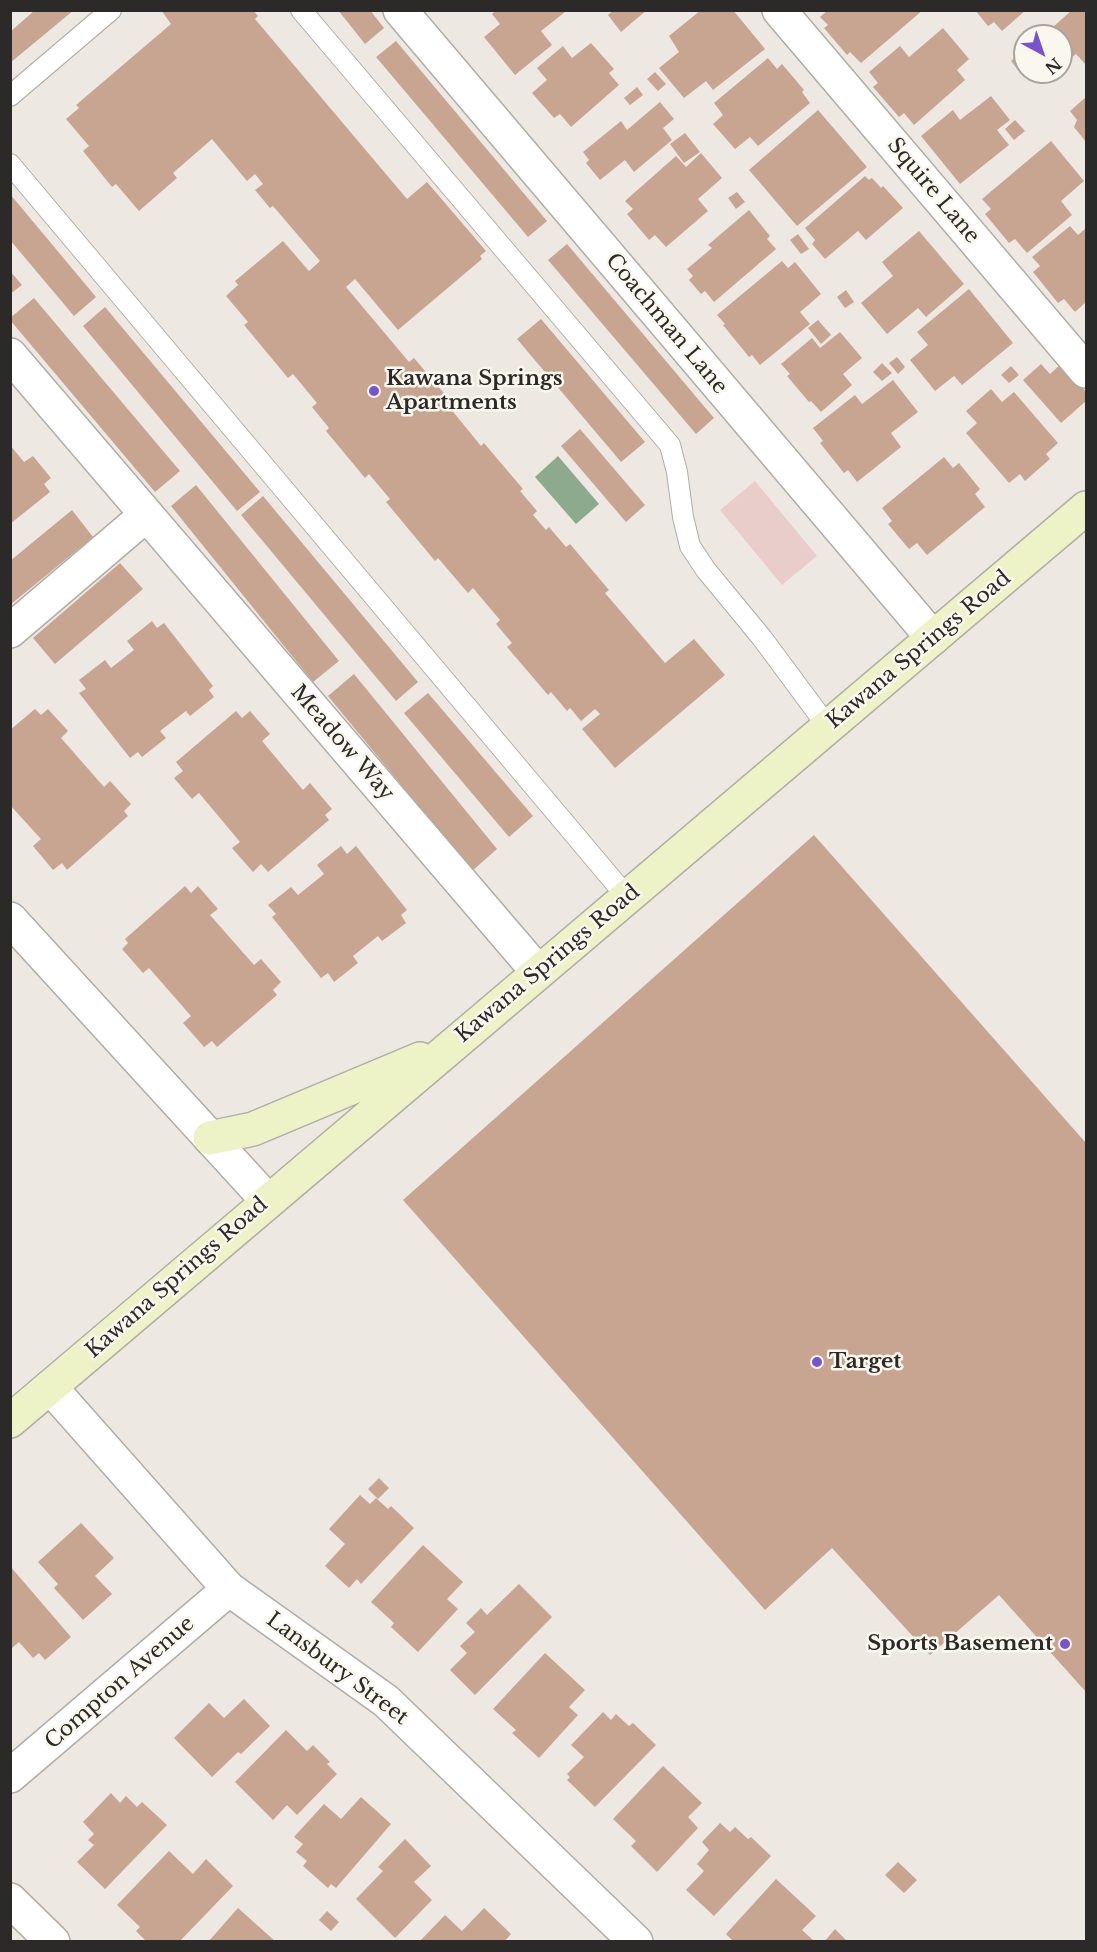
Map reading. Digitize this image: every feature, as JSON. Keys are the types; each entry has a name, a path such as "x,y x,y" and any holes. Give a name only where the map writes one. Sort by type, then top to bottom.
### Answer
{"street":[{"name":"Coachman Lane","path":"400,10 933,638"},
{"name":"Squire Lane","path":"779,10 1086,371"},
{"name":"Meadow Way","path":"10,355 538,972"},
{"name":"Kawana Springs Road","path":"10,1421 1086,508"},
{"path":"10,631 146,515"},
{"path":"10,919 268,1201"},
{"path":"210,1138 253,1129 452,1045"},
{"name":"Lansbury Street","path":"50,1388 229,1589 386,1701 636,1941"},
{"name":"Compton Avenue","path":"10,1776 229,1589"},
{"path":"10,1900 53,1941"}],"lane":[{"path":"10,96 111,10"},
{"path":"301,10 670,445 690,546 706,570 762,638 828,727"},
{"path":"10,164 627,897"}],"shaded area":[{"path":"558,456 599,504 576,524 535,477"},
{"path":"755,481 817,556 782,585 720,510"}],"building":[{"path":"35,10 74,10 10,63 10,32"},
{"name":"Kawana Springs Apartments","path":"161,10 253,10 258,16 255,19 407,199 427,182 486,251 480,256 482,259 398,330 355,279 346,287 409,362 414,358 454,405 450,408 481,446 484,443 523,489 520,491 537,511 533,515 546,530 549,527 566,547 570,544 609,590 605,593 665,663 694,639 725,675 615,768 582,729 600,714 595,709 581,721 570,708 567,711 551,692 548,695 507,647 512,643 496,624 500,620 473,588 468,593 438,558 435,561 386,502 390,499 369,474 365,478 326,431 329,428 312,407 317,403 293,374 288,378 244,325 248,322 226,296 238,285 235,281 283,241 309,271 320,261 273,206 270,208 255,190 263,184 255,174 247,181 212,139 173,173 177,178 139,211 116,184 112,187 83,151 89,146 66,119 79,108 76,105 171,24"},
{"path":"338,10 370,10 384,28 365,44"},
{"path":"496,10 564,10 565,12 541,31 552,45 515,75 484,37 500,24 492,14"},
{"path":"614,10 647,10 621,32 608,15"},
{"path":"701,10 733,10 765,49 713,90 706,81 684,98 659,68 679,52 669,36"},
{"path":"828,10 923,10 861,63 850,52 847,55 824,28 828,25 820,17"},
{"path":"975,10 1026,10 1002,31 994,22 988,26"},
{"path":"1072,10 1086,10 1086,65 1076,54 1073,56 1073,24 1056,24"},
{"path":"943,28 969,59 957,70 965,80 914,125 904,113 899,117 873,87 878,83 869,72 900,46 909,57"},
{"path":"396,41 547,221 528,237 376,57"},
{"path":"591,43 614,69 609,73 619,85 571,127 560,114 554,118 532,93 547,80 537,68 563,46 572,58"},
{"path":"768,58 777,69 782,64 804,90 802,92 810,103 758,146 750,137 735,149 713,124 723,115 714,103"},
{"path":"655,72 666,84 658,91 647,79"},
{"path":"637,87 643,95 630,105 624,98"},
{"path":"991,96 1010,120 997,130 1009,145 960,184 921,136 953,110 960,120"},
{"path":"1086,97 1086,142 1074,127 1077,120 1070,111"},
{"path":"660,102 674,119 663,128 672,140 634,172 625,160 600,180 586,163 589,160 583,152 621,121 627,130"},
{"path":"818,110 867,167 797,226 749,170"},
{"path":"1015,120 1025,131 1014,140 1005,129"},
{"path":"685,133 700,152 684,163 670,144"},
{"path":"1051,141 1084,181 1061,201 1072,215 1027,253 1015,239 1009,243 985,214 991,209 982,199"},
{"path":"701,153 722,178 698,199 708,211 666,247 655,235 649,240 627,214 633,209 625,201 676,156 686,167"},
{"path":"865,176 869,180 872,178 881,188 883,186 903,208 866,240 858,231 825,259 812,244 815,240 805,228"},
{"path":"737,192 745,202 736,209 728,198"},
{"path":"10,194 96,297 74,316 10,240"},
{"path":"749,210 770,236 767,239 776,249 714,302 705,291 701,294 689,280 693,276 687,269 712,248 708,245"},
{"path":"1070,226 1078,235 1086,228 1086,302 1075,312 1064,299 1058,303 1033,272 1040,266 1032,257"},
{"path":"919,231 964,284 926,317 918,308 887,334 861,303 893,276 882,262"},
{"path":"798,234 809,249 801,254 790,240"},
{"path":"567,244 714,418 696,434 548,260"},
{"path":"782,261 788,268 795,262 821,294 800,312 810,324 760,365 752,355 749,357 717,315"},
{"path":"10,271 22,285 10,294"},
{"path":"969,289 1013,343 962,385 954,376 935,391 910,360 928,345 917,332"},
{"path":"846,290 854,302 845,308 837,297"},
{"path":"34,298 180,471 155,492 10,320"},
{"path":"105,307 260,492 237,511 83,326"},
{"path":"541,319 645,442 621,462 517,339"},
{"path":"818,320 831,335 821,344 808,328"},
{"path":"840,332 862,358 843,374 852,385 821,412 811,401 809,402 787,376 790,374 781,364 812,338 820,348"},
{"path":"897,357 905,367 898,374 889,363"},
{"path":"882,363 892,373 882,381 873,372"},
{"path":"1062,363 1086,392 1086,401 1061,423 1023,380 1041,364 1050,374"},
{"path":"1011,366 1019,375 1009,383 1001,375"},
{"path":"893,380 918,412 891,433 901,447 857,482 848,470 844,473 820,443 823,441 813,428 855,395 862,404"},
{"path":"991,389 1002,402 1014,392 1058,443 1046,454 1050,459 1025,481 1020,474 1009,483 966,433 977,423 966,411"},
{"path":"580,429 645,505 626,522 561,446"},
{"path":"10,445 24,462 33,456 51,478 44,484 50,492 10,524"},
{"path":"944,457 953,468 959,463 980,489 975,494 985,507 927,555 917,543 909,549 888,524 892,521 882,508"},
{"path":"196,485 339,661 313,682 171,506"},
{"path":"263,496 418,682 396,701 241,515"},
{"path":"72,510 93,537 10,605 10,561"},
{"path":"120,563 143,589 55,664 33,638"},
{"path":"152,621 157,628 164,623 213,686 209,690 214,697 190,716 186,711 160,731 166,738 142,757 138,752 130,758 79,693 86,689 79,680 105,660 111,668 134,650 127,641"},
{"path":"354,674 497,849 472,871 328,696"},
{"path":"428,693 533,816 509,837 404,713"},
{"path":"35,709 41,715 48,709 68,731 61,738 104,787 110,781 131,804 124,811 128,816 67,870 62,863 53,870 33,846 41,839 10,805 10,730"},
{"path":"236,711 242,718 250,711 270,734 262,741 303,790 310,783 332,809 325,815 329,820 268,872 261,864 253,872 232,848 240,842 199,793 192,799 174,778 183,771 176,762"},
{"name":"Target","path":"814,835 1086,1143 1086,1692 999,1595 930,1655 832,1548 765,1610 403,1200"},
{"path":"341,846 347,854 356,846 407,910 401,915 406,923 382,941 378,936 353,956 358,963 334,982 328,973 321,978 272,917 276,914 268,905 291,887 298,895 324,874 317,865"},
{"path":"185,886 191,893 198,886 218,909 210,915 254,965 261,959 281,982 273,990 277,995 217,1047 212,1041 204,1047 183,1023 191,1016 149,968 143,973 122,949 128,943 125,939"},
{"path":"379,1478 389,1488 378,1499 368,1489"},
{"path":"360,1495 370,1504 376,1498 388,1509 391,1506 414,1528 361,1584 357,1579 349,1588 325,1566 345,1544 329,1529"},
{"path":"81,1523 114,1558 95,1576 112,1594 83,1620 54,1588 58,1584 38,1562"},
{"path":"423,1545 463,1582 447,1599 458,1609 418,1652 391,1627 394,1623 371,1602"},
{"path":"10,1566 71,1637 45,1660 39,1653 33,1658 19,1642 12,1648 10,1646"},
{"path":"519,1584 552,1617 475,1695 450,1670 467,1653 460,1646 475,1632 466,1623 481,1608 487,1615"},
{"path":"545,1653 585,1690 569,1707 578,1715 539,1758 512,1733 516,1730 493,1709"},
{"path":"244,1699 270,1726 241,1754 238,1752 212,1777 174,1738 209,1703 224,1718"},
{"path":"603,1712 611,1720 616,1714 629,1726 633,1723 656,1745 595,1807 567,1780 570,1777 567,1774 584,1757 571,1745"},
{"path":"286,1730 307,1751 313,1745 330,1762 327,1764 337,1774 297,1815 287,1805 273,1820 235,1782"},
{"path":"663,1766 702,1803 688,1817 698,1828 657,1872 631,1846 636,1841 613,1819"},
{"path":"111,1793 120,1803 126,1796 137,1807 142,1802 167,1825 105,1889 77,1862 94,1845 88,1840 94,1834 83,1822"},
{"path":"361,1797 391,1824 336,1888 331,1884 328,1888 303,1866 307,1861 296,1852 303,1844 294,1837 324,1804 341,1819"},
{"path":"720,1823 730,1832 735,1827 748,1839 751,1837 771,1856 714,1916 686,1890 704,1871 697,1864 709,1850 702,1842"},
{"path":"405,1839 431,1866 414,1882 432,1900 395,1938 356,1899 383,1871 378,1867"},
{"path":"169,1851 193,1874 206,1859 233,1886 179,1942 147,1942 136,1931 140,1927 117,1905"},
{"path":"898,1862 917,1880 904,1893 885,1875"},
{"path":"776,1879 816,1916 802,1930 813,1940 811,1942 734,1942 726,1934"},
{"path":"238,1908 276,1942 208,1942"},
{"path":"484,1908 511,1934 504,1942 419,1942 445,1915 462,1931"},
{"path":"327,1911 339,1922 331,1931 319,1920"},
{"path":"835,1929 848,1942 824,1942"}],"place":[{"name":"Kawana Springs Apartments","path":"374,391"},
{"name":"Target","path":"817,1362"},
{"name":"Sports Basement","path":"1065,1644"}]}
